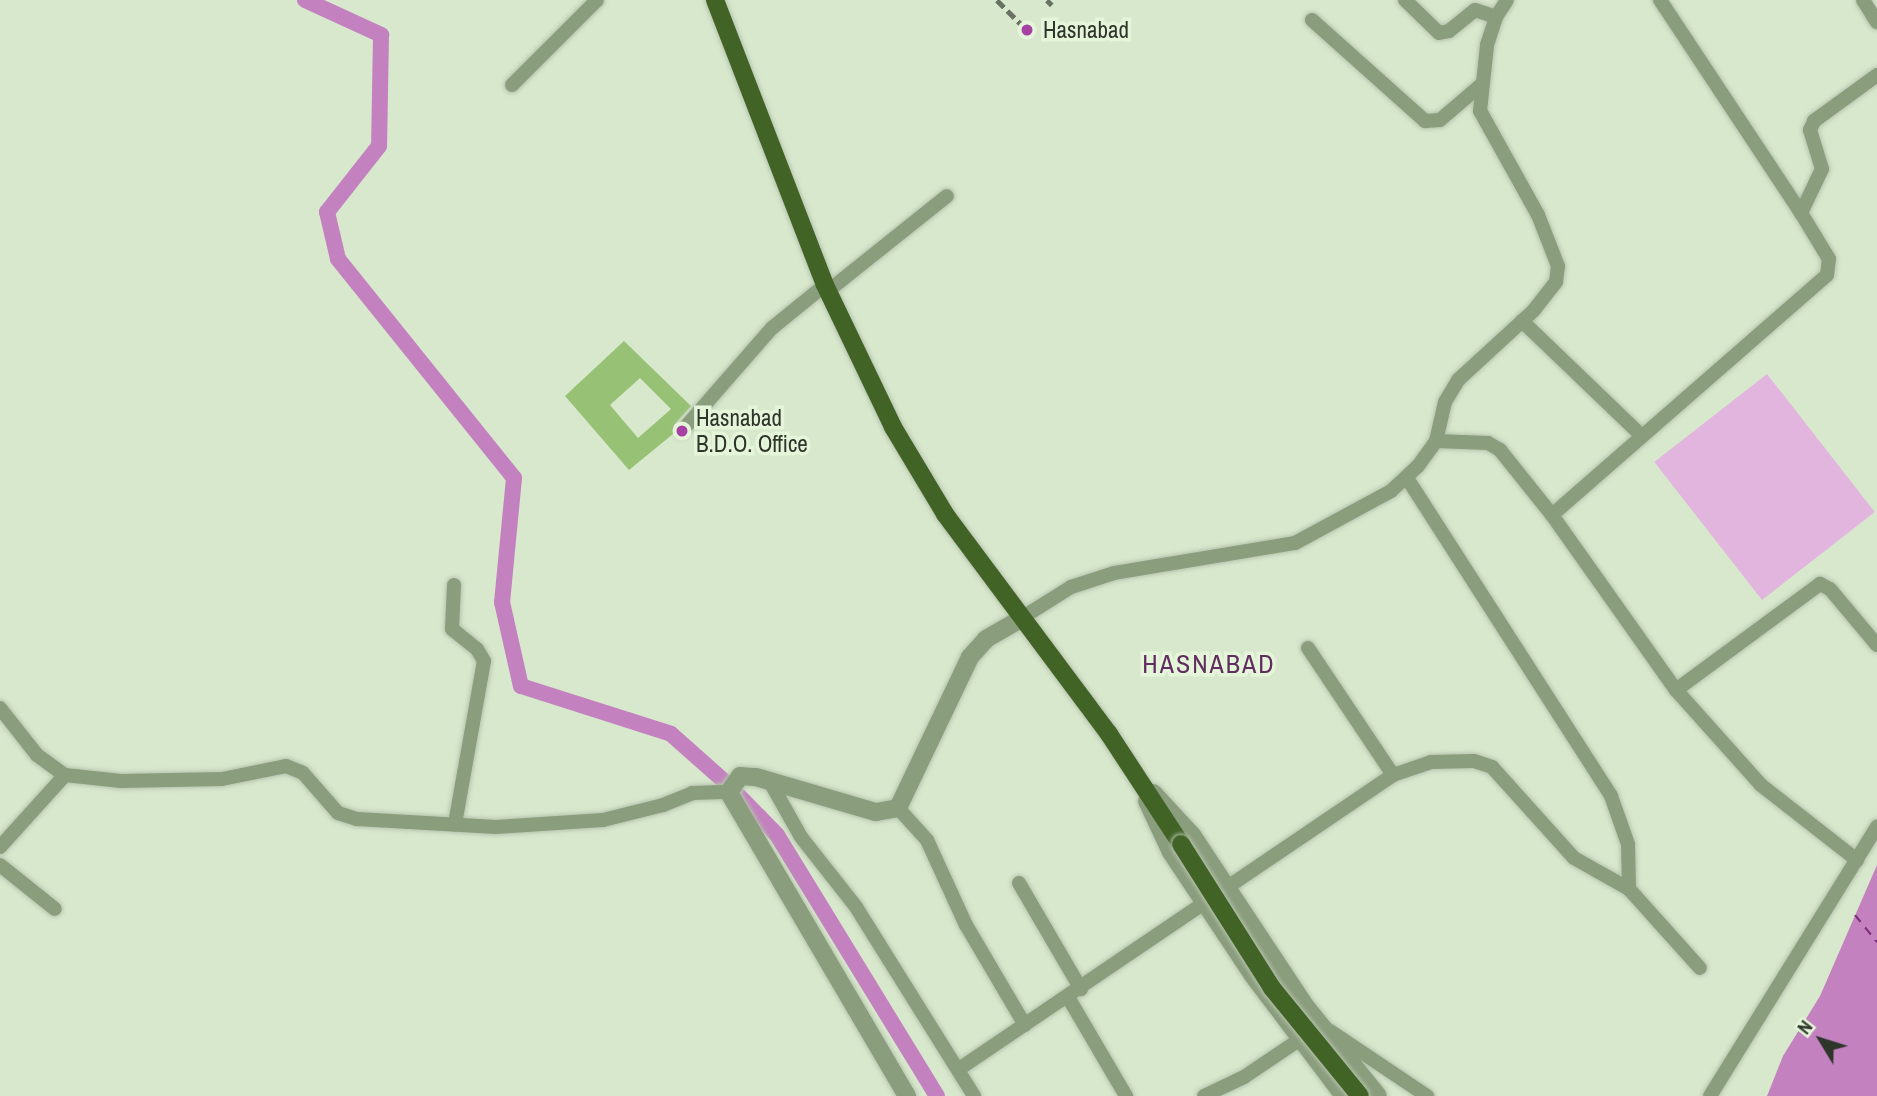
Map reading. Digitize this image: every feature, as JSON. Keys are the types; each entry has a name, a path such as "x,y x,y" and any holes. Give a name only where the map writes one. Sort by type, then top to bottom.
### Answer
{"main road":[{"path":"715,0 826,288 917,470 1020,619 1143,783 1272,988 1360,1096"}],"street":[{"path":"512,85 563,29 597,0"},
{"path":"1405,0 1439,33 1449,31 1475,10 1496,17"},
{"path":"898,808 970,657 986,639 1071,587 1114,573 1295,543 1358,511 1407,478 1436,442 1445,402 1458,380 1549,293 1558,266 1538,215 1482,118 1482,84 1496,17 1507,0"},
{"path":"1552,515 1827,275 1829,259 1660,0"},
{"path":"1863,0 1877,22"},
{"path":"1312,20 1425,121 1440,120 1482,84"},
{"path":"1801,213 1822,169 1810,130 1814,121 1877,75"},
{"path":"682,431 772,328 947,196"},
{"path":"1522,321 1642,436"},
{"path":"1436,442 1488,443 1500,450 1552,515 1676,690 1761,785 1857,860"},
{"path":"1407,478 1611,796 1628,845 1629,889"},
{"path":"1676,690 1820,584 1830,589 1877,645"},
{"path":"454,585 452,629 478,649 484,660 455,824"},
{"path":"1308,648 1393,775"},
{"path":"0,708 37,755 65,775 121,781 222,779 286,766 303,773 338,813 357,819 496,827 603,820 663,805 692,793 729,792"},
{"path":"959,1069 1081,989 1204,902 1393,775 1431,762 1474,761 1492,767 1574,859 1629,889 1700,968"},
{"path":"0,847 65,775"},
{"path":"729,792 740,776 769,780 876,812 898,808"},
{"path":"769,780 801,837 856,906 974,1096"},
{"path":"1143,783 1192,835 1321,1025 1378,1096"},
{"path":"1143,783 1161,833 1204,902 1298,1040 1344,1096"},
{"path":"729,792 907,1096"},
{"path":"898,808 928,840 965,925 1025,1025"},
{"path":"1710,1096 1877,827"},
{"path":"0,865 55,909"},
{"path":"1019,883 1081,989"},
{"path":"1068,997 1126,1096"},
{"path":"1204,1096 1244,1077 1321,1025"},
{"path":"1321,1025 1427,1096"}],"shaded area":[{"path":"1767,374 1875,512 1762,600 1654,462"},
{"path":"1877,865 1877,1096 1767,1096 1783,1056 1820,996"}],"building":[{"path":"624,341 691,406 674,425 673,434 629,470 565,396","holes":["640,378 671,409 638,438 610,405"]}],"waterway":[{"path":"305,0 381,35 379,146 327,212 338,259 514,478 502,602 521,686 671,734 724,781"},
{"path":"739,796 777,835 937,1096"}],"ferry route":[{"path":"1855,915 1877,942"}],"railway":[{"path":"997,0 1027,30"},
{"path":"1047,0 1052,5"}],"place":[{"name":"Hasnabad","path":"1027,30"},
{"name":"Hasnabad B.D.O. Office","path":"682,431"}],"district":[{"name":"HASNABAD","path":"1209,664"}]}
